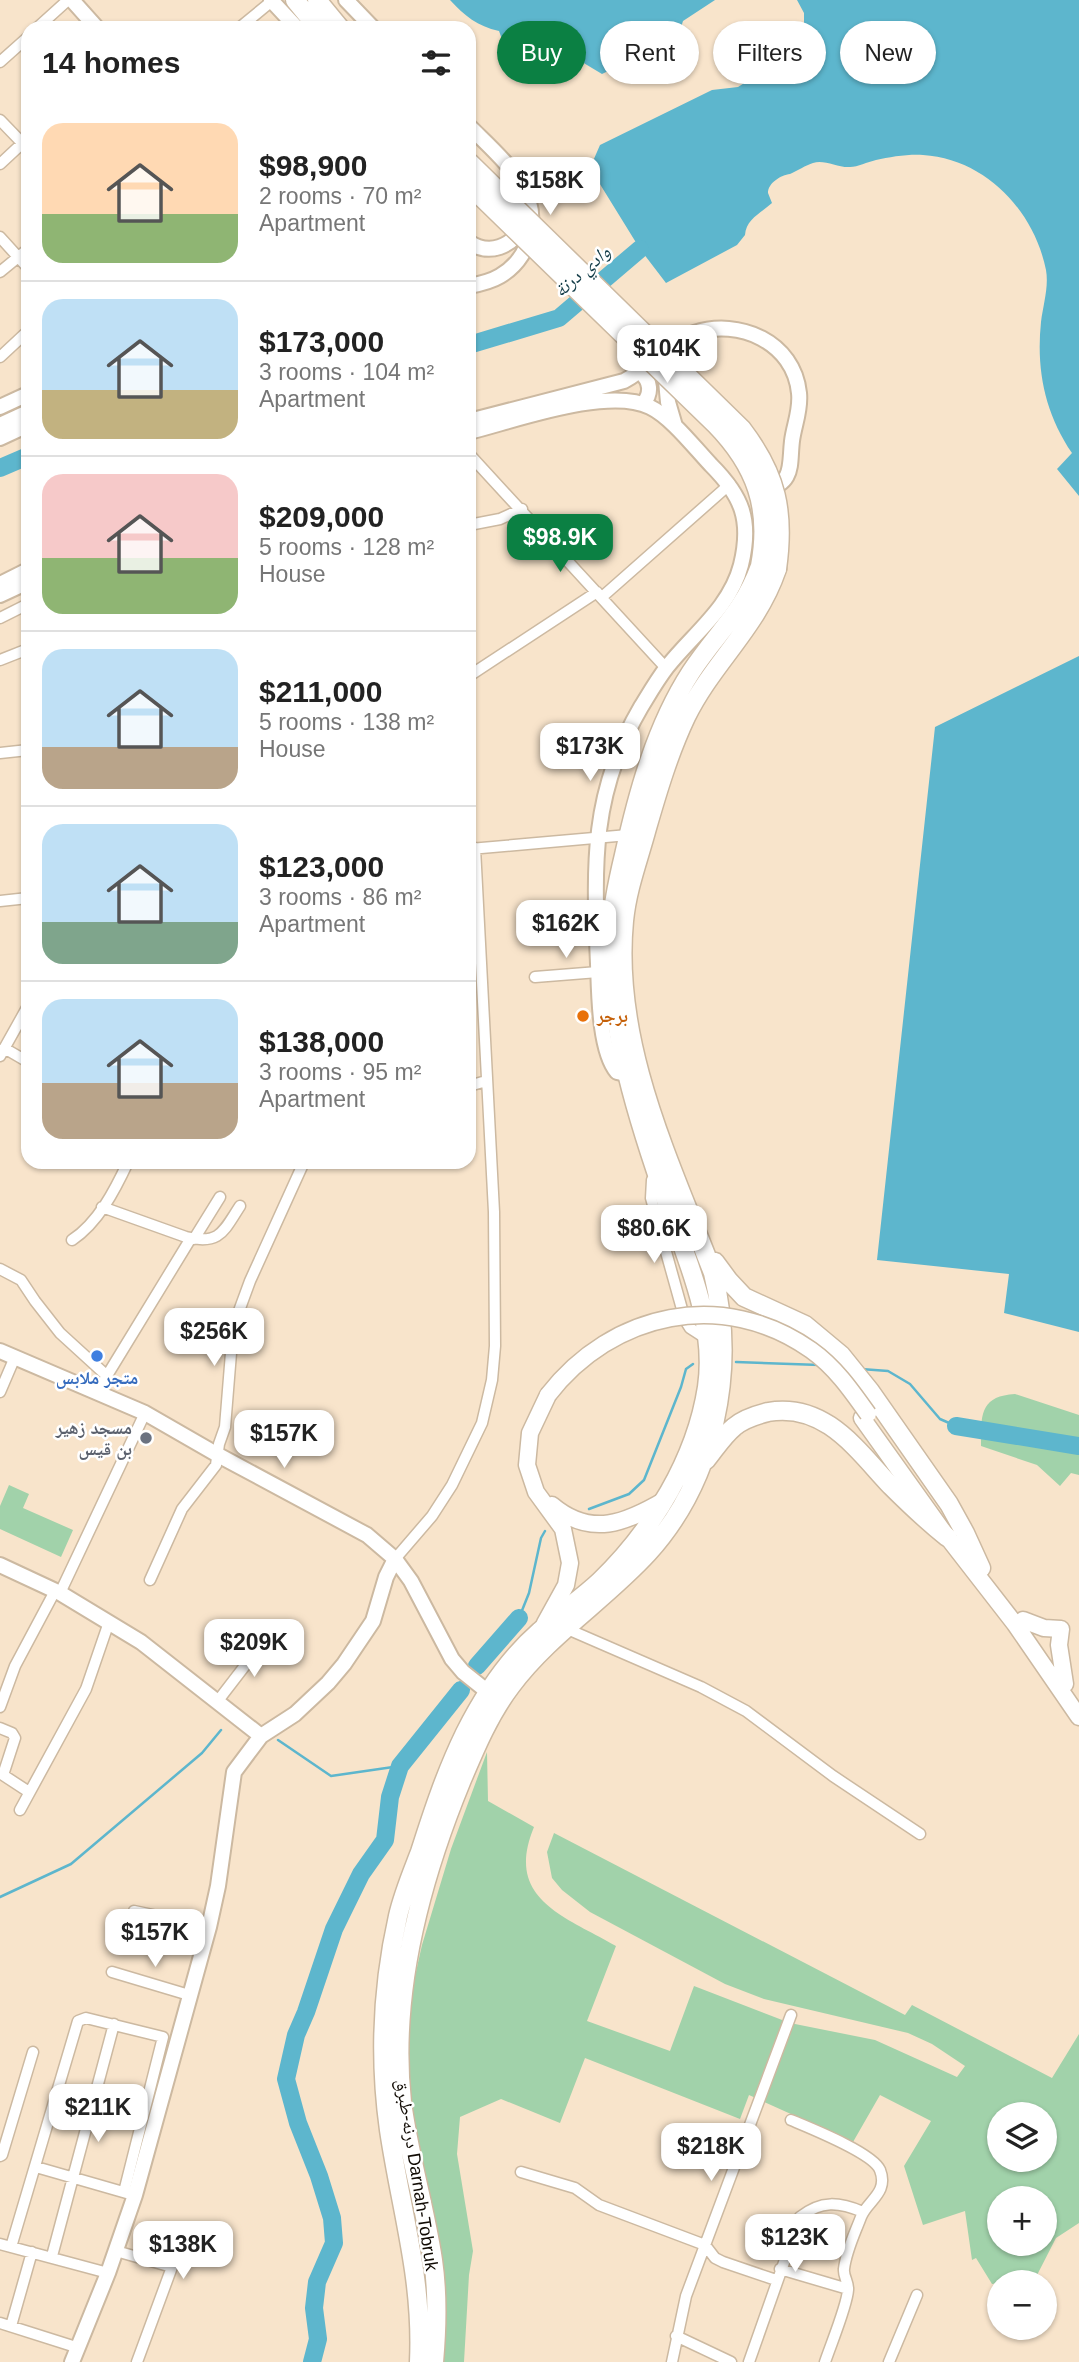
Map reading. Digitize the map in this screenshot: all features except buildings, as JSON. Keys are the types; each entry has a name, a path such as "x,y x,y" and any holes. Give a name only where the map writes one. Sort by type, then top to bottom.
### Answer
{"highway":[{"path":"295,0 313,17"},
{"name":"درنه-طبرق Darnah-Tobruk","path":"419,2362 419,2316 414,2255 390,2134 383,2042 387,1983 399,1913 435,1803 464,1735 488,1692 541,1629 584,1595 648,1528 665,1500 691,1441 702,1406 707,1387 707,1339 699,1300 626,1074 615,1010 611,931 614,899 628,835 645,775 670,710 694,667 768,567 781,534 776,492 763,461 742,429 476,169"},
{"name":"درنه-طبرق Darnah-Tobruk","path":"435,2362 433,2265 402,2100 400,2023 406,1964 439,1843 475,1750 496,1709 511,1686 565,1628 648,1552 687,1497 719,1404 724,1355 719,1294 700,1238 661,1142 636,1058 624,982 625,917 643,841 671,750 685,718 708,678 758,612 770,590 761,503 755,481 736,448 715,424 476,192"},
{"path":"700,1238 729,1282 744,1297 805,1325 841,1355 870,1391 949,1504 981,1568"},
{"path":"699,1468 734,1426 743,1421 771,1412 803,1413 822,1420 840,1432 925,1520 947,1537"}],"main road":[{"path":"541,1629 566,1585 570,1563 563,1529 536,1492 527,1465 530,1433 551,1398 587,1363 614,1345 659,1327 708,1322 753,1330 795,1349 831,1377 865,1416 1023,1620 1079,1705"},
{"path":"551,1398 538,1427 533,1458 538,1484 553,1506 572,1519 609,1524 633,1519 665,1500"},
{"path":"865,1416 947,1537 1015,1624 1079,1717"},
{"path":"1023,1620 1044,1628 1062,1629 1059,1646 1065,1684"}],"street":[{"path":"45,21 70,0 90,21"},
{"path":"346,0 366,21"},
{"path":"247,21 271,1 313,17"},
{"path":"0,62 21,43"},
{"path":"0,120 21,139"},
{"path":"476,133 515,173 529,200 532,217 531,234 520,258 501,276 476,284"},
{"path":"0,164 21,148"},
{"path":"476,246 492,249 510,242 521,228 529,200"},
{"path":"0,237 21,260"},
{"path":"0,272 21,254"},
{"path":"476,419 615,384 639,372 667,348 695,332 716,328 737,330 758,336 774,346 786,359 794,374 800,402 788,476 777,486 757,492 730,484"},
{"path":"0,357 21,338"},
{"path":"667,348 666,388 676,429"},
{"path":"639,372 647,380 650,390 643,404"},
{"path":"0,407 21,397"},
{"path":"476,430 582,404 629,401 643,404 658,411 730,484 739,499 743,520 743,554 734,585 708,622 666,668 620,746 609,778 597,837 595,883 598,972 608,1052 614,1069 626,1074"},
{"path":"0,425 21,415"},
{"path":"0,438 21,428"},
{"path":"476,462 666,668"},
{"path":"476,672 600,594 730,484"},
{"path":"476,524 500,519 522,509"},
{"path":"0,584 21,574"},
{"path":"0,595 21,585"},
{"path":"0,618 21,608"},
{"path":"0,660 21,652"},
{"path":"0,753 21,751"},
{"path":"476,848 628,835"},
{"path":"0,901 21,899"},
{"path":"129,2194 209,1927 223,1854 231,1782 239,1763 261,1736 295,1714 344,1664 373,1621 385,1583 452,1485 477,1436 490,1396 495,1346 494,1263 476,915"},
{"path":"535,978 598,972"},
{"path":"21,1018 2,1052 21,1059"},
{"path":"476,1084 486,1081"},
{"path":"72,1240 88,1227 125,1169"},
{"path":"150,1580 178,1515 213,1471 225,1427 231,1353 239,1311 301,1169"},
{"path":"97,1392 220,1197"},
{"path":"102,1207 192,1239 218,1237 240,1206"},
{"path":"0,1269 21,1280 60,1333 106,1375"},
{"path":"0,1351 145,1413 218,1455 359,1529 399,1564 452,1659 463,1672 488,1692"},
{"path":"0,1392 15,1357"},
{"path":"0,1707 15,1666 58,1592 145,1413"},
{"path":"0,1565 58,1592 141,1642 261,1736"},
{"path":"20,1810 86,1689 109,1622"},
{"path":"565,1628 701,1687 746,1711 833,1776 920,1834"},
{"path":"216,1702 267,1637"},
{"path":"0,1728 14,1734 15,1738 3,1775 29,1792"},
{"path":"134,1911 209,1927"},
{"path":"112,1972 189,1995"},
{"path":"672,2362 687,2296 791,2015"},
{"path":"11,2247 78,2021 86,2018 163,2037 116,2251 72,2362"},
{"path":"52,2256 114,2024"},
{"path":"0,2156 33,2052"},
{"path":"791,2120 844,2144 874,2162 881,2171 877,2198 863,2212 844,2268 848,2289 825,2362"},
{"path":"36,2167 129,2194"},
{"path":"521,2172 575,2189 599,2205 705,2245 715,2258 723,2262 776,2280"},
{"path":"749,2362 800,2217 807,2211 833,2203 863,2212"},
{"path":"0,2244 108,2273"},
{"path":"116,2251 172,2267 137,2362"},
{"path":"32,2252 5,2325 79,2348"},
{"path":"780,2269 848,2289"},
{"path":"889,2362 917,2295"},
{"path":"676,2336 731,2362"}],"green space":[{"path":"1015,1394 1079,1415 1079,1475 1071,1473 1060,1486 1037,1465 981,1446 984,1410 994,1399"},
{"path":"9,1485 29,1494 23,1508 73,1530 61,1557 0,1529 0,1506"},
{"path":"487,1752 488,1801 534,1827 527,1852 527,1872 533,1888 544,1902 559,1914 616,1946 587,2021 670,2051 694,1986 790,2023 875,2040 957,2077 965,2066 932,2044 908,2033 764,1999 725,1984 590,1912 562,1890 552,1878 547,1852 554,1833 905,2015 912,2005 1052,2078 1079,2034 1079,2223 1057,2237 1057,2186 987,2186 987,2256 1047,2256 1040,2270 987,2270 987,2276 976,2258 972,2260 965,2211 923,2225 904,2166 931,2121 880,2095 853,2142 749,2095 740,2119 585,2058 560,2123 501,2099 460,2117 457,2154 473,2251 464,2362 439,2362 404,2067 411,1994 422,1945 451,1849"}],"water":[{"path":"450,0 715,0 683,21 600,21 600,73 586,64 586,21 497,21 497,30 472,20"},
{"path":"797,0 1079,0 1079,496 1057,469 1072,453 1049,407 1041,374 1041,322 1047,276 1040,248 1018,209 1004,192 986,178 967,166 923,155 887,158 853,167 813,163 773,183 768,193 772,203 751,220 737,245 666,283 640,249 590,168 600,145 712,90 743,84 826,84 826,21 804,21 804,13"},
{"path":"1079,656 1079,1332 1004,1313 1009,1274 877,1260 935,727"}],"waterway":[{"name":"وادي درنة","path":"476,343 559,318 640,249"},
{"name":"وادي درنة","path":"0,468 21,459"},
{"path":"736,1362 820,1365"},
{"path":"589,1509 629,1494 644,1480 686,1369 693,1364"},
{"path":"861,1369 888,1371 910,1384 940,1419 956,1426"},
{"path":"956,1426 1079,1446"},
{"path":"519,1618 529,1593 541,1538 545,1531"},
{"path":"477,1666 519,1618"},
{"path":"312,2362 318,2339 314,2308 317,2282 334,2243 332,2218 298,2123 286,2079 296,2035 334,1929 361,1874 385,1840 390,1797 400,1766 461,1690"},
{"path":"0,1897 71,1864 202,1753 221,1730"},
{"path":"278,1740 331,1776 400,1766"}],"place":[{"name":"برجر","path":"583,1016"},
{"name":"متجر ملابس","path":"97,1356"},
{"name":"مسجد زهير بن قيس","path":"146,1438"}]}
